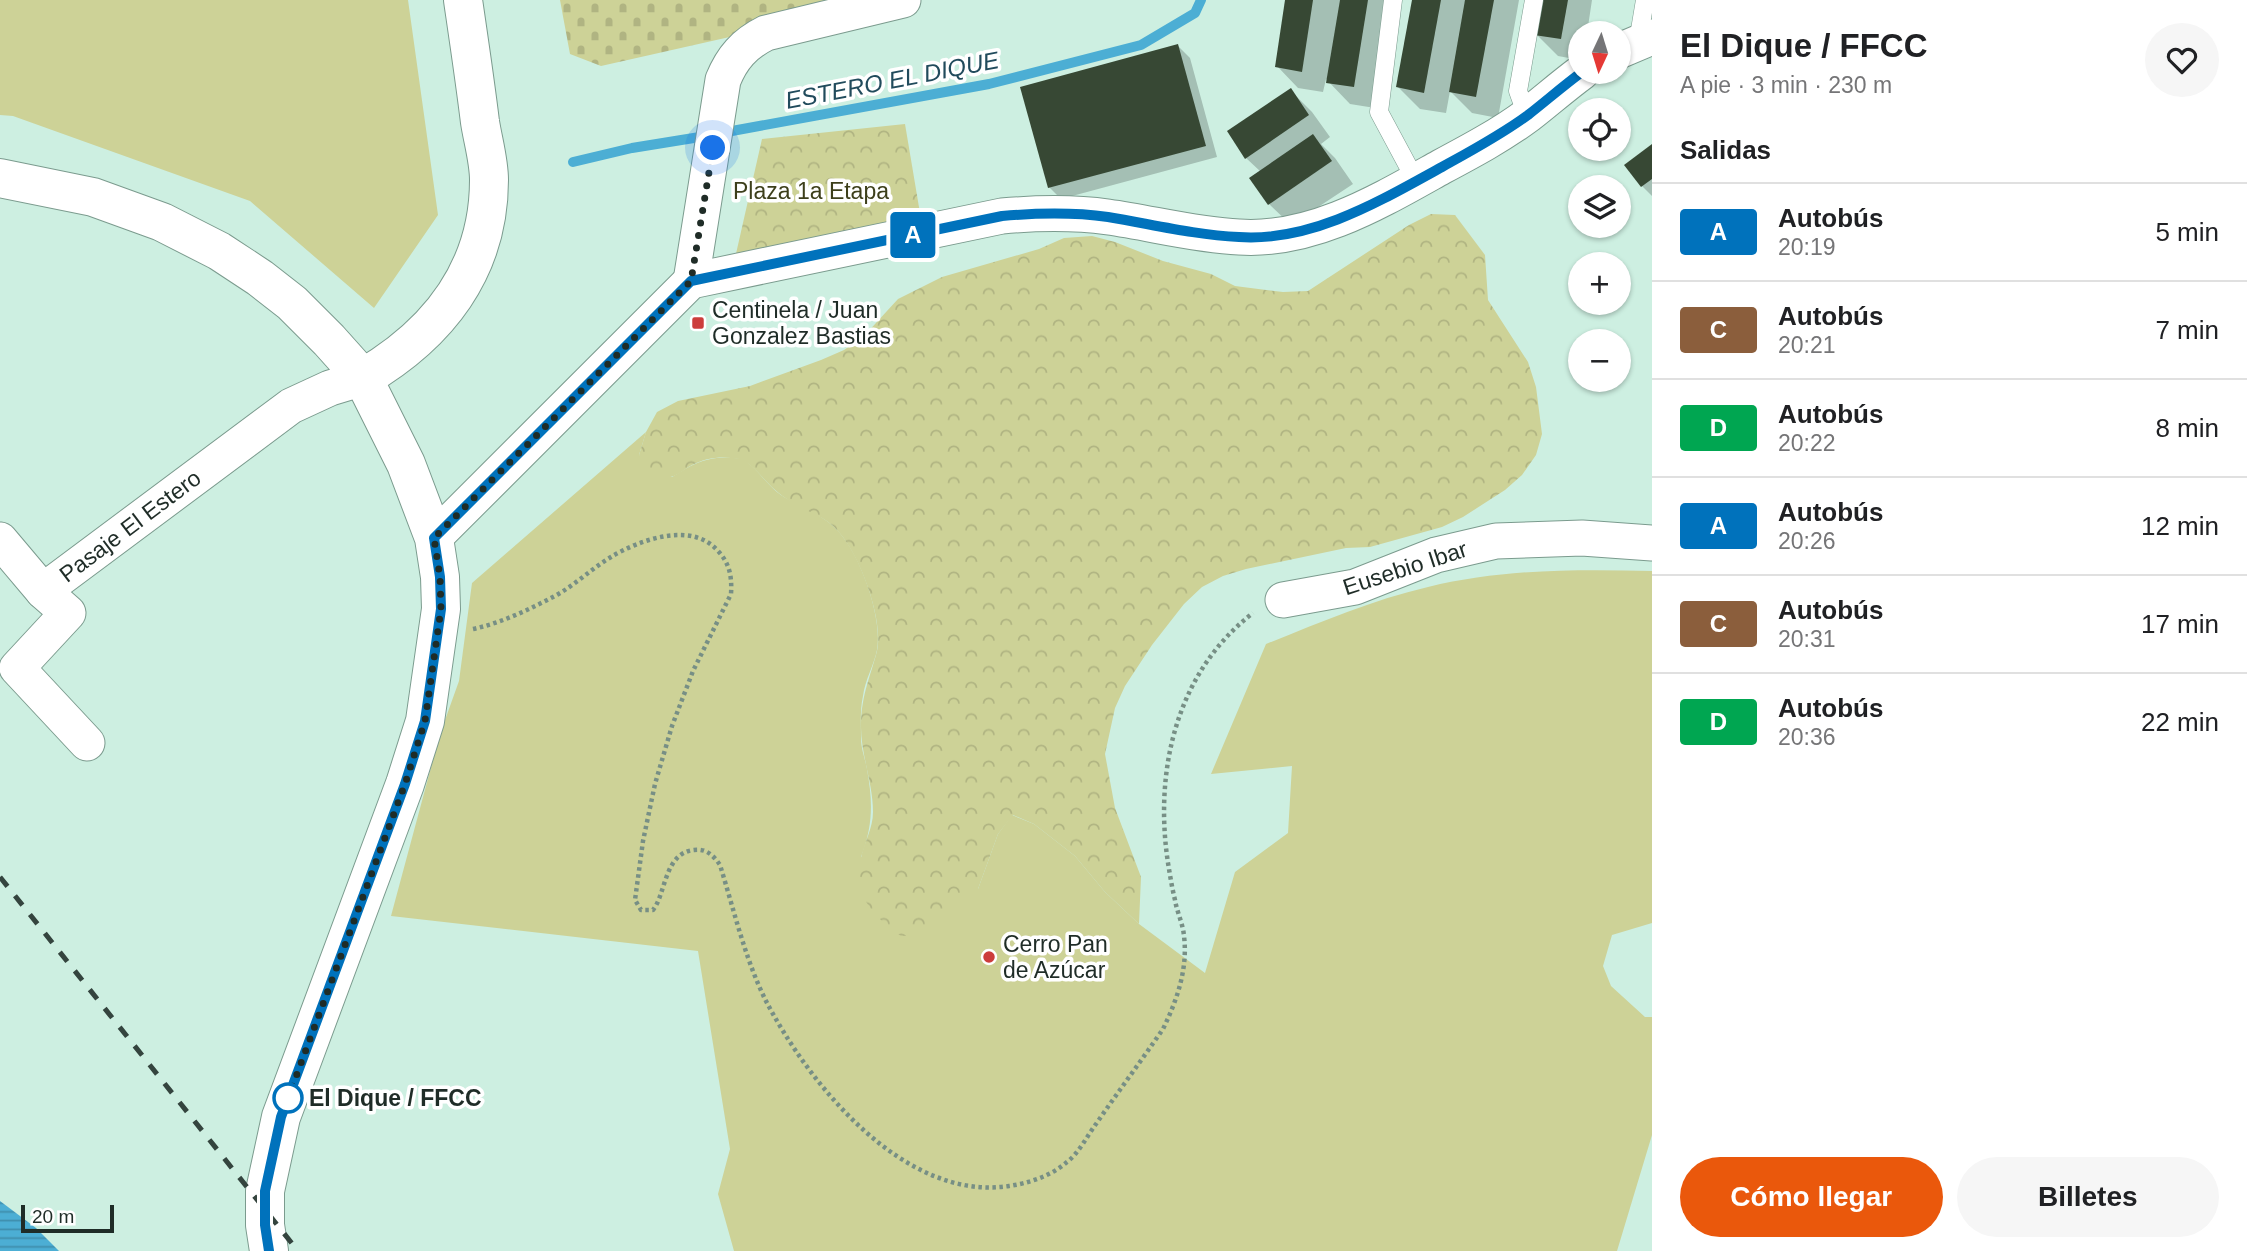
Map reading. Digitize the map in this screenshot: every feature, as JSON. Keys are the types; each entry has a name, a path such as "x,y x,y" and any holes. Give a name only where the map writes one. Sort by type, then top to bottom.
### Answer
{"main road":[{"path":"363,378 391,362 437,321 455,296 480,239 489,178 463,0"},
{"path":"0,177 93,197 162,222 219,251 292,303 363,378 406,464 434,538 440,577 441,609 425,721 405,784 281,1117 265,1191 265,1225 269,1251"}],"street":[{"path":"691,281 723,80 736,54 755,38 824,9 903,0"},
{"path":"434,538 691,281 1002,216 1039,213 1107,217 1242,238 1321,226 1416,181 1472,150 1527,116 1568,83"},
{"name":"Pasaje El Estero","path":"88,743 17,668 68,613 43,591 291,406 330,388 363,378"},
{"name":"Eusebio Ibar","path":"1283,600 1355,587 1436,555 1496,541 1582,538 1652,543"},
{"path":"0,540 43,591"}],"lane":[{"path":"1394,0 1379,112 1416,181"},
{"path":"1527,116 1518,91 1534,0"},
{"path":"1636,43 1644,0"}],"path":[{"path":"438,637 478,628 518,614 555,596 609,558 630,547 653,540 689,536 703,539 714,546 730,568 731,594 693,671 672,726 655,784 643,841 635,900 637,906 641,911 653,910 664,880 680,855 695,849 704,850 714,856 720,865 750,961 765,998 783,1033 807,1068 835,1101 866,1131 917,1170 956,1185 998,1188 1035,1180 1069,1161 1163,1029 1174,1006 1184,958 1184,935 1174,899 1164,829 1165,779 1172,735 1185,701 1208,660 1239,624 1255,611 1283,600"}],"green space":[{"path":"0,0 408,0 438,215 374,308 250,201 13,116 0,115"},
{"path":"560,0 893,0 601,66 570,54"},
{"name":"Plaza 1a Etapa","path":"905,124 922,225 733,267 762,139"},
{"path":"1431,214 1455,215 1485,255 1488,300 1528,362 1536,387 1542,434 1536,455 1522,475 1505,490 1442,527 1370,547 1346,548 1246,569 1223,576 1202,587 1184,604 1125,686 1115,708 1105,754 1115,808 1141,877 1139,924 1105,892 1075,856 1034,824 1013,815 998,834 978,889 961,909 943,924 923,935 901,936 873,912 862,894 860,883 861,858 873,812 862,745 862,712 878,638 873,604 861,569 845,540 831,524 780,494 743,460 715,458 698,462 674,476 648,475 639,455 646,432 657,412 678,401 750,386 821,360 844,350 864,336 898,299 942,277 1039,249 1064,238 1092,236 1115,242 1163,261 1211,274 1235,286 1283,292 1308,291 1409,225"},
{"path":"646,432 639,455 672,477 707,460 742,459 777,492 828,522 853,552 873,603 878,636 877,650 861,706 861,742 871,803 868,835 861,857 978,889 998,834 1012,815 1034,824 1075,856 1105,892 1139,924 1205,973 1235,872 1288,833 1292,766 1211,774 1266,644 1387,598 1456,581 1540,572 1652,571 1652,923 1612,935 1603,966 1611,986 1645,1017 1652,1017 1652,1135 1617,1251 734,1251 718,1194 730,1149 698,951 391,916 440,734 459,681 472,583"}],"water":[{"path":"0,1201 36,1228 59,1251 0,1251"}],"building":[{"path":"1285,0 1313,0 1302,72 1275,67"},
{"path":"1340,0 1368,0 1354,87 1326,83"},
{"path":"1412,0 1441,0 1424,93 1396,87"},
{"path":"1465,0 1494,0 1476,97 1449,92"},
{"path":"1540,0 1568,0 1561,39 1534,35"},
{"path":"1178,44 1206,146 1048,188 1020,87"},
{"path":"1291,88 1309,115 1245,159 1227,131"},
{"path":"1313,134 1332,161 1268,205 1249,178"},
{"path":"1652,144 1652,179 1641,187 1624,165"}],"waterway":[{"name":"ESTERO EL DIQUE","path":"721,133 989,84 1141,45 1195,13 1201,0"},
{"name":"ESTERO EL DIQUE","path":"573,162 632,148 706,136"}],"railway":[{"path":"0,877 298,1251"}],"bus line":[{"name":"A","path":"269,1251 265,1225 265,1191 281,1117 405,784 425,721 441,609 440,577 434,538 691,281 1002,216 1039,213 1107,217 1242,238 1295,233 1345,216 1416,181 1527,116 1568,83"}],"place":[{"name":"Centinela / Juan Gonzalez Bastias","path":"698,323"},
{"name":"Cerro Pan de Azúcar","path":"989,957"},
{"name":"El Dique / FFCC","path":"288,1098"}],"route":[{"path":"288,1098 405,784 425,721 441,609 440,577 434,538 691,281 713,148"}]}
